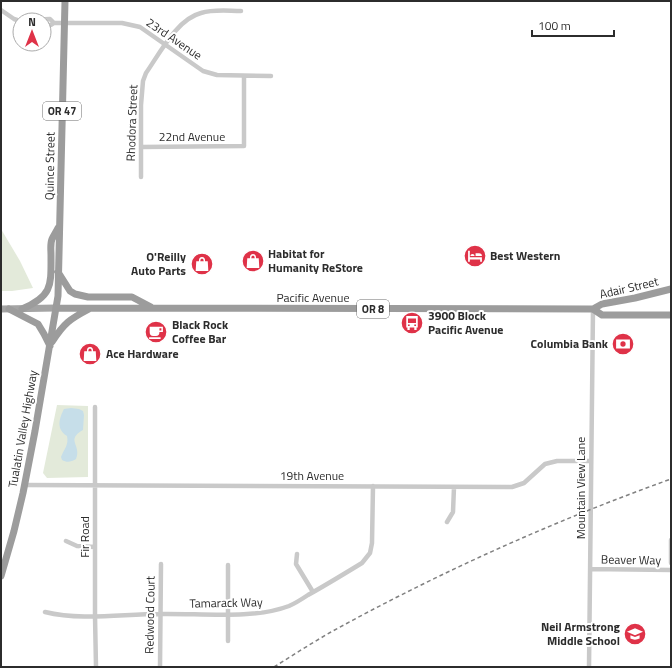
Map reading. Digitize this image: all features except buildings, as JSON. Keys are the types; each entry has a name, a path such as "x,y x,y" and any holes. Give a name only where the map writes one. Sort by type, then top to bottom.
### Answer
{"highway":[{"name":"Quince Street","path":"56,308 58,296 65,1"},
{"path":"22,309 32,304 46,293 50,283 51,240 60,226"},
{"path":"58,272 70,291 74,294 88,297 132,297 153,308"},
{"name":"Adair Street","path":"593,310 602,304 671,289"},
{"name":"Pacific Avenue","path":"56,308 593,310 602,315 671,315"},
{"name":"Tualatin Valley Highway","path":"1,576 14,531 24,485 35,431 56,308"},
{"path":"50,346 61,328 68,320 90,308"},
{"path":"9,309 38,324 50,346"}],"main road":[{"name":"Pacific Avenue","path":"1,309 56,308"}],"street":[{"path":"1,10 12,18"},
{"name":"Rhodora Street","path":"141,177 141,105 143,81 146,73 179,26 189,18 201,13 214,11 241,11"},
{"name":"23rd Avenue","path":"54,23 122,23 140,27 203,71 217,76 271,76"},
{"name":"22nd Avenue","path":"141,147 244,146 244,76"},
{"name":"Mountain View Lane","path":"589,667 593,310"},
{"name":"Fir Road","path":"95,407 96,667"},
{"name":"19th Avenue","path":"24,485 512,487 524,483 546,464 557,461 591,461"},
{"name":"Tamarack Way","path":"45,612 57,615 95,616 228,614 269,612 290,606 362,563 370,553 372,543 373,486"},
{"path":"447,522 453,512 454,487"},
{"path":"671,540 671,563"},
{"path":"66,541 77,546 95,547"},
{"path":"297,554 296,564 313,592"},
{"name":"Redwood Court","path":"160,667 161,564"},
{"path":"228,565 228,641"},
{"name":"Beaver Way","path":"590,569 671,570"}],"green space":[{"path":"1,229 20,261 33,288 1,291"},
{"path":"57,405 88,406 88,477 47,478 43,473"}],"water":[{"path":"71,408 83,411 83,430 75,437 74,440 77,450 76,459 67,462 62,460 61,457 67,444 67,436 61,430 60,424 64,409"}],"railway":[{"path":"274,667 331,632 456,568 584,512 671,479"}],"place":[{"name":"Best Western","path":"475,256"},
{"name":"Habitat for Humanity ReStore","path":"253,261"},
{"name":"O'Reilly Auto Parts","path":"202,264"},
{"name":"3900 Block Pacific Avenue","path":"412,323"},
{"name":"Black Rock Coffee Bar","path":"156,332"},
{"name":"Columbia Bank","path":"623,344"},
{"name":"Ace Hardware","path":"90,354"},
{"name":"Neil Armstrong Middle School","path":"635,634"}]}
